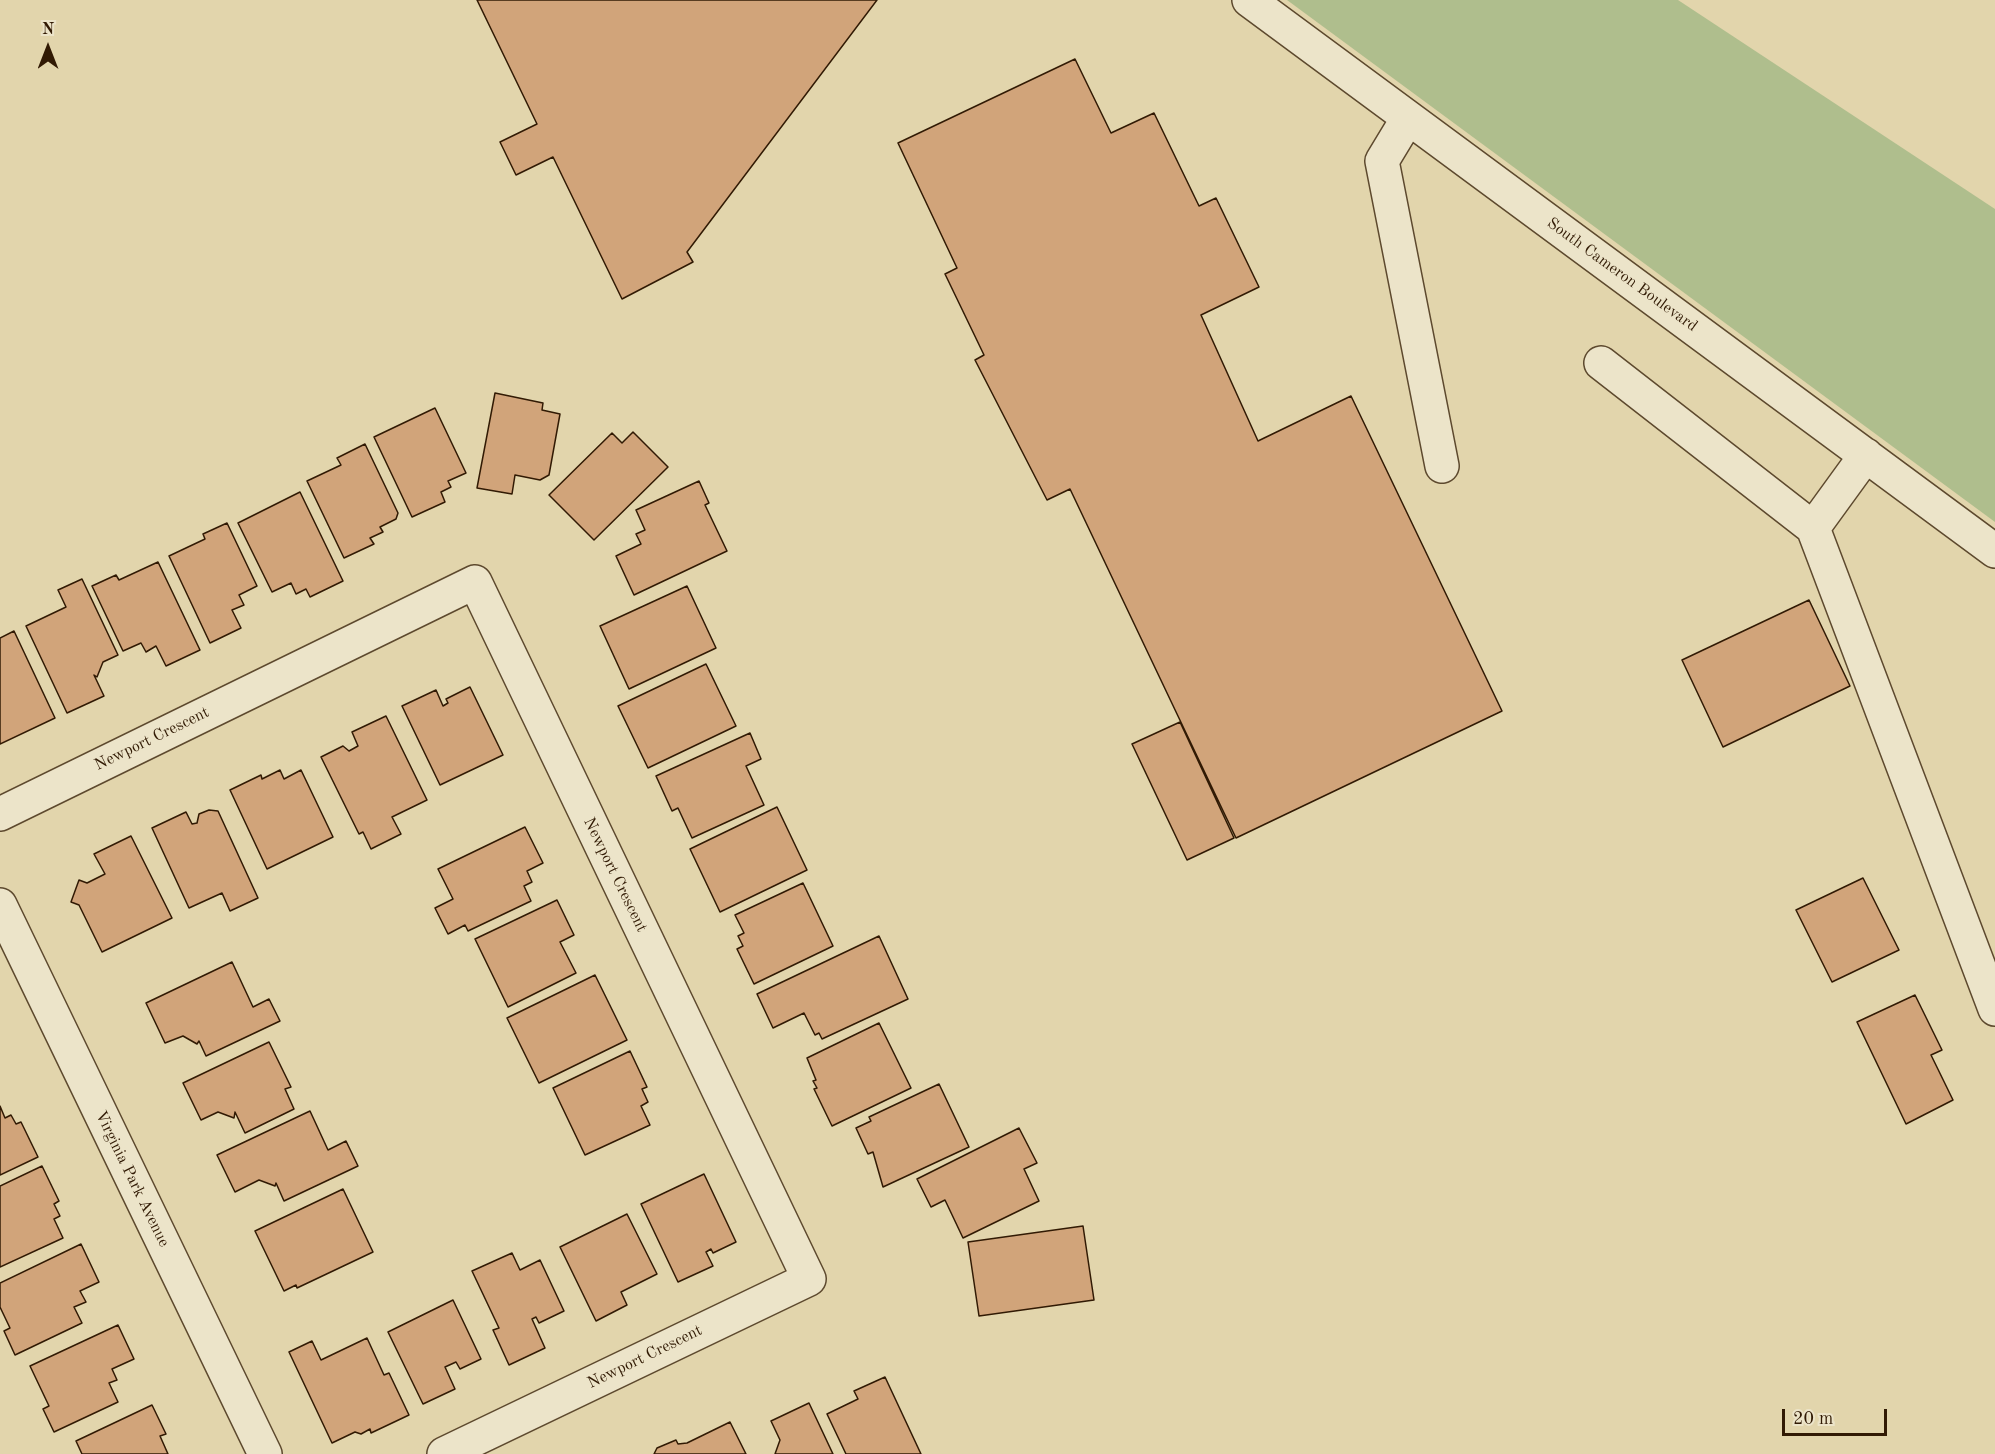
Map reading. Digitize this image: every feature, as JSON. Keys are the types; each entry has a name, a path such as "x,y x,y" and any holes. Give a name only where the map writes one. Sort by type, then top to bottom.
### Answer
{"street":[{"name":"South Cameron Boulevard","path":"1249,0 1995,551"},
{"path":"1408,118 1382,161 1442,466"},
{"path":"1601,363 1813,528 1995,1009"},
{"path":"1813,528 1866,455"},
{"name":"Newport Crescent","path":"0,814 475,582 809,1279 444,1454"},
{"name":"Virginia Park Avenue","path":"0,905 265,1454"}],"green space":[{"path":"1287,0 1678,0 1995,209 1995,522"}],"building":[{"path":"477,0 877,0 687,252 693,262 622,299 553,157 516,175 500,142 537,124"},
{"path":"1075,59 1111,133 1154,113 1199,206 1216,198 1259,287 1201,315 1258,441 1351,396 1502,711 1236,838 1070,489 1047,500 975,360 984,355 945,274 957,268 898,143"},
{"path":"495,393 543,403 542,410 560,414 549,475 540,480 515,475 512,494 477,488"},
{"path":"435,408 466,473 448,481 451,487 441,492 445,502 412,517 374,437"},
{"path":"633,432 668,467 594,540 549,495 612,433 622,443"},
{"path":"365,444 398,513 396,519 380,527 383,532 370,538 374,544 344,558 307,481 341,465 337,458"},
{"path":"699,481 709,503 705,505 727,551 634,595 616,556 641,544 636,534 645,530 636,510"},
{"path":"300,492 343,581 310,597 306,589 296,594 291,583 272,592 238,523"},
{"path":"227,523 257,586 239,595 244,605 232,610 241,628 210,643 169,556 205,539 203,534"},
{"path":"158,562 200,650 166,666 156,646 146,652 141,643 123,651 92,586 116,575 119,580"},
{"path":"82,579 118,655 103,662 97,677 94,675 104,696 67,713 26,626 66,607 58,590"},
{"path":"687,586 716,648 629,689 600,626"},
{"path":"1809,600 1850,686 1723,747 1682,660"},
{"path":"14,631 55,718 0,744 0,638"},
{"path":"706,664 736,726 648,768 618,706"},
{"path":"470,687 503,755 440,785 402,706 436,690 443,706 448,703 446,699"},
{"path":"386,716 427,800 392,817 401,834 371,849 363,832 359,834 321,757 343,746 349,751 358,746 352,732"},
{"path":"1180,722 1234,838 1187,860 1132,744"},
{"path":"750,733 761,759 746,766 764,805 692,838 678,808 672,811 656,776"},
{"path":"280,770 284,779 301,770 333,837 267,869 230,790 261,775 262,779"},
{"path":"777,807 807,870 720,912 690,849"},
{"path":"209,810 218,811 258,898 230,911 222,893 189,908 152,828 186,812 192,824 197,823 199,814"},
{"path":"525,827 543,863 527,871 532,882 524,886 531,901 468,931 465,925 448,934 435,908 453,899 438,869"},
{"path":"131,836 172,918 102,952 79,905 71,902 79,880 87,883 105,874 94,854"},
{"path":"1863,878 1899,950 1832,982 1796,910"},
{"path":"803,883 833,946 754,984 737,949 743,946 738,936 744,933 735,915"},
{"path":"557,900 574,935 560,942 576,973 508,1007 475,939"},
{"path":"879,936 908,999 822,1039 819,1033 815,1035 804,1013 773,1028 757,994"},
{"path":"232,962 253,1007 269,999 280,1021 206,1056 199,1041 197,1044 183,1036 165,1043 146,1003"},
{"path":"595,975 627,1040 539,1083 507,1018"},
{"path":"1915,995 1942,1050 1931,1055 1953,1100 1906,1124 1857,1022"},
{"path":"879,1023 911,1088 832,1126 814,1089 817,1088 813,1081 816,1080 807,1058"},
{"path":"269,1042 291,1087 285,1089 294,1109 245,1133 235,1112 234,1118 218,1112 201,1120 183,1083"},
{"path":"630,1051 647,1087 642,1089 648,1102 641,1106 650,1125 585,1155 553,1088"},
{"path":"939,1084 969,1147 883,1187 873,1152 868,1154 856,1128 871,1121 869,1117"},
{"path":"0,1106 5,1118 11,1115 16,1124 21,1122 38,1157 0,1175"},
{"path":"310,1111 328,1150 346,1141 358,1166 284,1201 276,1183 275,1186 259,1180 235,1192 217,1155"},
{"path":"1019,1128 1037,1163 1024,1169 1039,1201 963,1238 945,1200 931,1207 917,1179"},
{"path":"42,1166 59,1201 54,1204 60,1216 54,1219 63,1238 0,1267 0,1186"},
{"path":"704,1174 736,1242 713,1253 711,1249 706,1252 713,1266 678,1282 641,1204"},
{"path":"343,1189 373,1252 297,1288 296,1285 284,1291 255,1231"},
{"path":"627,1214 657,1274 621,1292 627,1305 596,1321 560,1247"},
{"path":"1083,1226 1094,1300 979,1316 968,1242"},
{"path":"81,1244 99,1282 80,1291 86,1302 74,1307 82,1323 15,1355 4,1331 10,1328 0,1307 0,1283"},
{"path":"512,1253 520,1270 540,1260 564,1311 539,1323 536,1317 532,1319 545,1348 509,1365 493,1330 499,1328 472,1271"},
{"path":"453,1300 481,1359 460,1369 456,1362 445,1367 455,1389 423,1404 388,1332"},
{"path":"118,1325 134,1359 112,1369 117,1380 109,1383 118,1402 54,1432 43,1409 49,1406 30,1366"},
{"path":"367,1338 384,1375 389,1373 409,1415 371,1433 370,1429 361,1434 355,1432 332,1443 289,1352 312,1341 321,1360"},
{"path":"885,1377 921,1454 846,1454 827,1414 858,1399 854,1391"},
{"path":"809,1403 833,1454 775,1454 780,1440 771,1421"},
{"path":"152,1405 166,1434 160,1436 168,1454 82,1454 76,1441"},
{"path":"730,1422 746,1454 654,1454 657,1448 676,1440 678,1444 687,1443"}]}
